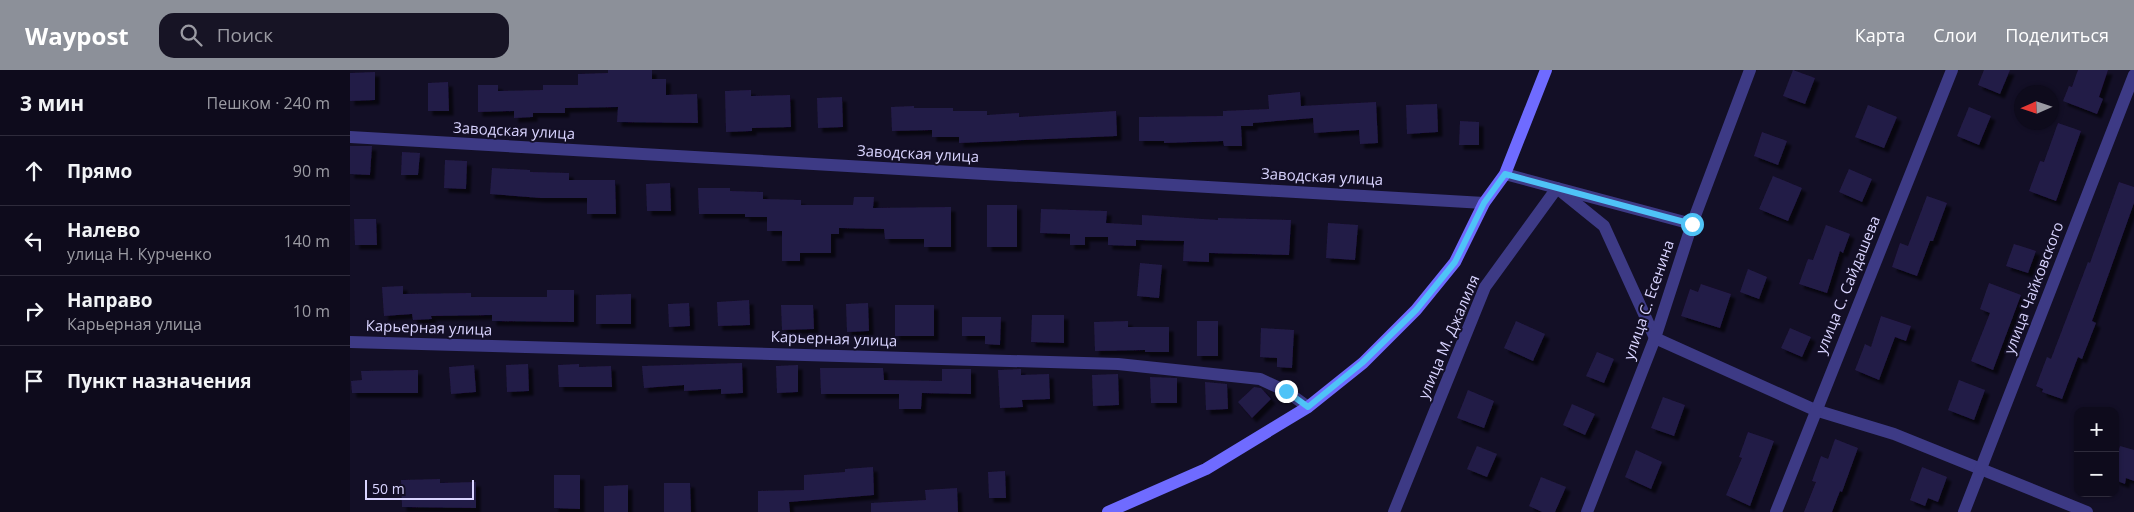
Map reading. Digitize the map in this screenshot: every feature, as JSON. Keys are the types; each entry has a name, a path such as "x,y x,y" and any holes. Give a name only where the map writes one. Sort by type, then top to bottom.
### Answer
{"main road":[{"path":"1108,512 1206,469 1308,407 1362,363 1416,310 1455,262 1484,203 1505,174 1546,70"}],"street":[{"name":"улица С. Есенина","path":"1587,512 1655,338 1692,224 1750,70"},
{"name":"улица С. Сайдашева","path":"1776,512 1815,410 1952,70"},
{"name":"улица Чайковского","path":"1964,512 2134,75"},
{"name":"Заводская улица","path":"350,137 1484,203"},
{"path":"1505,174 1692,224"},
{"path":"1557,188 1604,226 1655,338 1815,410 1894,434 2087,512"},
{"name":"улица М. Джалиля","path":"1394,512 1485,287 1557,188"},
{"name":"Карьерная улица","path":"350,342 1118,364 1260,379 1286,391 1308,407"}],"building":[{"path":"608,70 652,70 652,79 666,79 666,95 697,94 698,123 617,122 618,107 565,108 565,113 533,113 533,117 514,118 514,111 478,112 478,85 498,85 498,91 543,90 543,85 578,85 578,74 608,73"},
{"path":"1793,70 1815,78 1805,104 1783,96"},
{"path":"1984,70 2010,70 2000,94 1978,85"},
{"path":"2078,70 2108,70 2099,97 2103,99 2097,114 2063,101 2069,86 2072,87"},
{"path":"375,72 375,100 350,101 350,73"},
{"path":"448,82 449,111 428,111 428,83"},
{"path":"751,90 751,96 790,95 791,127 752,128 752,131 726,132 725,91"},
{"path":"1300,92 1301,106 1376,102 1378,143 1360,144 1359,130 1314,133 1313,118 1253,123 1253,126 1241,126 1242,146 1224,146 1223,141 1164,143 1164,141 1139,141 1139,117 1223,116 1223,111 1269,109 1268,95"},
{"path":"842,97 843,127 818,128 817,98"},
{"path":"1437,104 1438,132 1407,134 1406,105"},
{"path":"1868,105 1897,117 1884,148 1855,137"},
{"path":"914,106 914,108 953,108 953,111 987,111 987,115 1019,113 1019,117 1116,111 1117,136 959,143 959,137 932,137 932,130 892,131 891,107"},
{"path":"1969,107 1991,116 1979,145 1957,136"},
{"path":"1460,121 1479,122 1479,145 1459,145"},
{"path":"2059,123 2081,131 2056,201 2029,191 2040,161 2044,162 2055,130 2059,130"},
{"path":"1762,132 1787,141 1778,165 1754,156"},
{"path":"350,146 372,146 370,175 350,174"},
{"path":"402,152 420,153 418,175 401,175"},
{"path":"445,160 467,161 466,189 444,188"},
{"path":"492,168 530,170 530,172 569,173 569,180 615,180 616,214 587,214 587,198 541,198 490,194"},
{"path":"1849,169 1872,179 1862,202 1839,192"},
{"path":"1773,176 1802,188 1788,221 1759,209"},
{"path":"2119,182 2134,187 2134,203 2092,321 2096,323 2082,359 2078,357 2062,399 2042,392 2043,389 2036,386 2047,357 2051,359 2088,262 2090,263"},
{"path":"670,183 671,211 647,211 646,184"},
{"path":"698,188 730,188 730,191 763,192 763,199 801,200 801,205 853,205 854,197 874,197 873,208 951,207 951,247 924,247 924,239 885,239 884,229 839,228 839,234 831,234 831,253 800,253 800,261 782,261 782,231 767,231 767,217 745,217 745,214 699,214"},
{"path":"1927,196 1947,203 1917,276 1892,267 1900,243 1908,246"},
{"path":"987,205 1017,205 1017,247 987,247"},
{"path":"1041,209 1107,211 1106,223 1142,225 1142,215 1218,220 1218,218 1291,220 1289,255 1209,253 1209,262 1183,261 1184,241 1136,240 1136,246 1108,245 1108,237 1085,237 1085,245 1070,245 1070,234 1040,233"},
{"path":"354,219 376,219 377,245 355,245"},
{"path":"1328,223 1358,225 1355,260 1326,258"},
{"path":"1826,225 1850,234 1843,253 1840,251 1827,293 1799,284 1808,259 1813,260"},
{"path":"2014,244 2036,251 2028,273 2006,266"},
{"path":"1140,263 1162,265 1159,298 1137,296"},
{"path":"1748,269 1767,277 1759,299 1740,292"},
{"path":"1989,283 2021,295 1993,370 1971,361 1990,313 1980,309"},
{"path":"1701,284 1731,294 1720,328 1681,316 1690,289 1698,292"},
{"path":"403,286 403,294 471,293 471,297 547,297 547,290 574,290 574,322 492,321 492,315 431,316 432,319 413,320 412,314 384,316 382,287"},
{"path":"631,294 631,324 596,324 596,295"},
{"path":"749,300 750,325 718,326 717,302"},
{"path":"689,303 690,326 669,327 668,304"},
{"path":"868,303 869,331 847,332 846,304"},
{"path":"781,305 813,305 814,329 782,330"},
{"path":"895,305 934,305 934,336 895,336"},
{"path":"1032,315 1064,315 1064,343 1031,342"},
{"path":"1881,316 1911,326 1906,341 1895,337 1879,380 1855,370 1865,344 1871,347"},
{"path":"962,317 1001,317 1000,345 985,344 985,336 962,336"},
{"path":"1128,321 1128,327 1169,327 1169,352 1145,352 1145,350 1095,351 1094,322"},
{"path":"1197,321 1218,321 1218,356 1197,356"},
{"path":"1516,321 1545,334 1533,361 1504,348"},
{"path":"1261,328 1294,330 1292,368 1277,367 1277,358 1260,357"},
{"path":"1790,328 1811,337 1802,357 1781,348"},
{"path":"1597,352 1614,359 1604,383 1586,376"},
{"path":"742,363 743,393 721,394 721,389 684,391 684,385 644,388 642,366"},
{"path":"528,364 529,391 507,392 506,365"},
{"path":"579,364 579,367 611,366 612,387 559,387 558,365"},
{"path":"474,365 476,392 451,394 449,367"},
{"path":"798,365 798,392 777,393 776,366"},
{"path":"820,368 883,368 884,380 942,381 942,369 971,369 971,394 922,393 921,409 899,409 899,394 821,394"},
{"path":"1021,369 1021,375 1049,374 1050,399 1022,400 1023,407 1000,408 998,370"},
{"path":"418,370 418,393 352,393 351,381 362,380 361,371"},
{"path":"1118,374 1119,405 1093,406 1092,375"},
{"path":"1150,377 1177,378 1177,403 1151,403"},
{"path":"1959,380 1985,390 1974,420 1948,410"},
{"path":"1205,382 1227,384 1228,409 1206,410"},
{"path":"1254,387 1261,388 1271,399 1252,418 1238,402"},
{"path":"1468,390 1494,401 1484,428 1457,418"},
{"path":"1663,397 1685,405 1674,436 1651,428"},
{"path":"1572,404 1595,414 1585,435 1563,425"},
{"path":"1748,432 1774,441 1750,506 1726,495 1742,458 1739,457"},
{"path":"1835,439 1858,448 1842,492 1840,491 1832,512 1804,512 1816,482 1812,481 1821,456 1828,459"},
{"path":"1477,446 1497,454 1487,477 1467,469"},
{"path":"2120,446 2134,450 2134,481 2126,478 2125,484 2119,482"},
{"path":"1636,450 1662,462 1651,489 1625,477"},
{"path":"873,467 874,495 789,502 790,512 758,512 758,491 804,490 804,475 845,472 845,469"},
{"path":"1922,467 1947,477 1938,502 1928,498 1925,506 1910,500"},
{"path":"1005,471 1006,498 989,498 988,472"},
{"path":"554,475 580,475 580,509 554,508"},
{"path":"1541,477 1566,487 1555,512 1542,512 1529,506"},
{"path":"440,479 440,483 476,482 476,508 402,507 401,480"},
{"path":"664,483 690,483 691,512 664,512"},
{"path":"628,485 628,512 604,512 604,486"},
{"path":"957,488 958,512 871,512 871,503 926,500 925,490"}],"route":[{"path":"1286,391 1308,407 1362,363 1416,310 1455,262 1484,203 1505,174 1692,224"}]}
